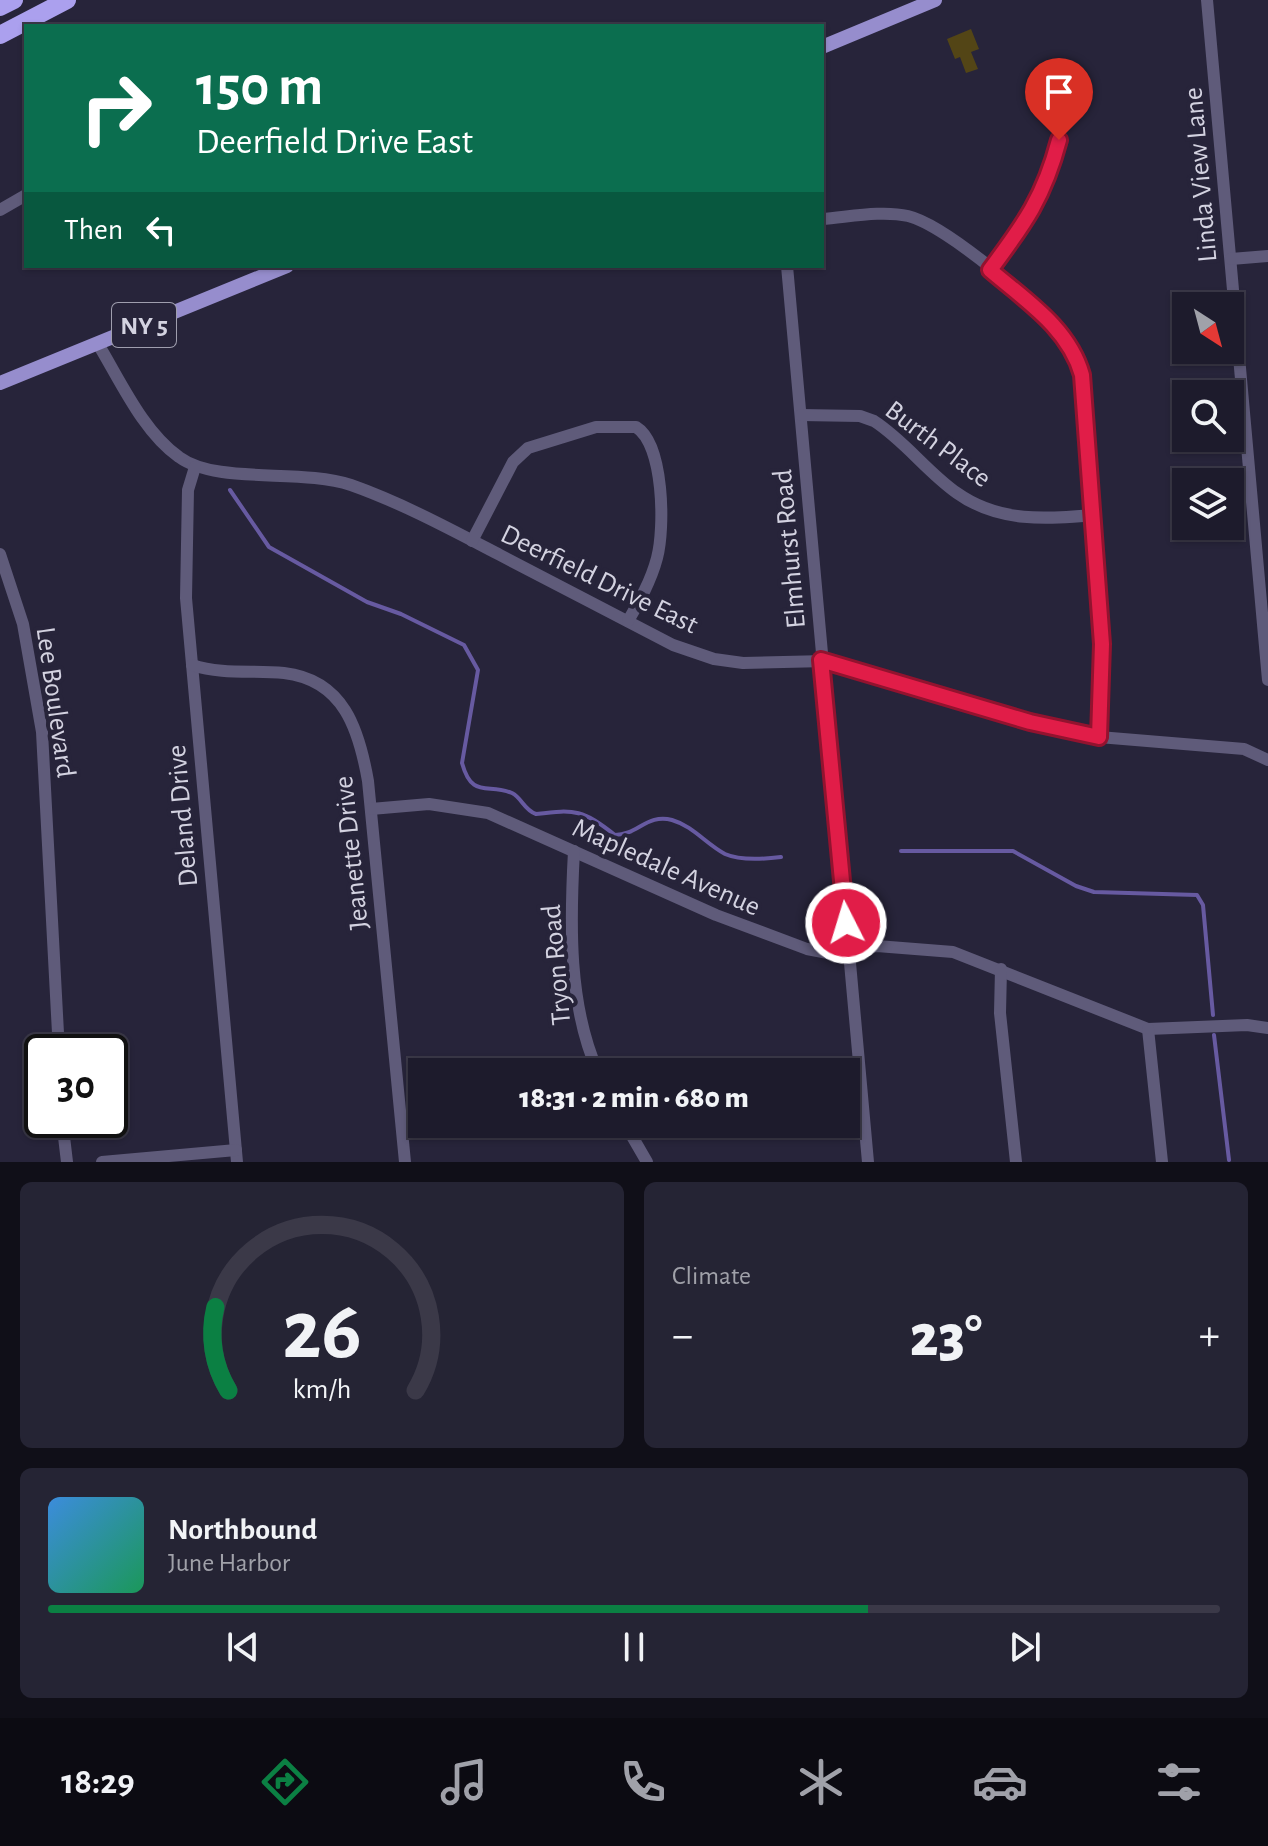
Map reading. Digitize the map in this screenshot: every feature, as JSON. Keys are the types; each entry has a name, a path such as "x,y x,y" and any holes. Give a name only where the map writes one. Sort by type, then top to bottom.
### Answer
{"highway":[{"path":"0,7 14,0"},
{"path":"0,35 67,0"}],"main road":[{"path":"824,46 935,0"},
{"name":"NY 5","path":"0,383 282,268"}],"street":[{"name":"Linda View Lane","path":"1207,0 1268,680"},
{"path":"990,270 1035,209 1046,186 1059,140"},
{"path":"0,210 24,196"},
{"path":"824,219 906,215 928,223 990,270 1054,325 1077,358 1085,394 1102,644 1099,737"},
{"path":"1231,259 1268,256"},
{"name":"Elmhurst Road","path":"787,268 868,1162"},
{"path":"98,344 159,438 177,456 195,467"},
{"name":"Burth Place","path":"801,415 860,416 874,421 958,494 983,507 1011,516 1041,519 1094,515"},
{"path":"472,541 508,471 528,448 596,427 636,427 652,443 656,457 660,521 658,557 628,621"},
{"name":"Deerfield Drive East","path":"195,467 217,472 329,479 388,501 673,645 714,659 743,663 821,660 1030,722 1099,737 1244,749 1268,760"},
{"name":"Deland Drive","path":"195,467 188,490 185,538 192,665 236,1156"},
{"name":"Lee Boulevard","path":"0,554 23,624 42,732 58,1034"},
{"name":"Jeanette Drive","path":"192,665 210,671 284,673 308,678 326,687 341,703 360,738 371,809 405,1162"},
{"name":"Mapledale Avenue","path":"371,809 453,805 488,813 771,938 818,951 877,946 939,950 1001,969 1123,1022 1148,1029 1247,1025 1268,1028"},
{"name":"Tryon Road","path":"574,851 574,960 580,1016 594,1058"},
{"path":"1001,969 1000,1013 1016,1162"},
{"path":"1148,1029 1162,1162"},
{"path":"64,1138 67,1162"},
{"path":"633,1138 647,1162"},
{"path":"102,1162 236,1156"}],"building":[{"path":"971,29 979,49 971,52 978,69 966,73 960,57 955,59 947,39"}],"waterway":[{"path":"230,490 269,547 367,602 401,614 464,645 478,670 462,763 476,786 512,793 536,814 578,813 595,820 615,835 630,832 656,819 672,820 686,826 725,854 753,859 781,857"},
{"path":"901,851 1013,851 1076,886 1094,892 1197,895 1203,905 1213,1015"},
{"path":"1214,1035 1229,1160"}],"route":[{"path":"846,923 821,660 1030,722 1099,737 1102,644 1082,375 1067,340 1054,325 990,270 1035,209 1046,186 1059,140"}]}
